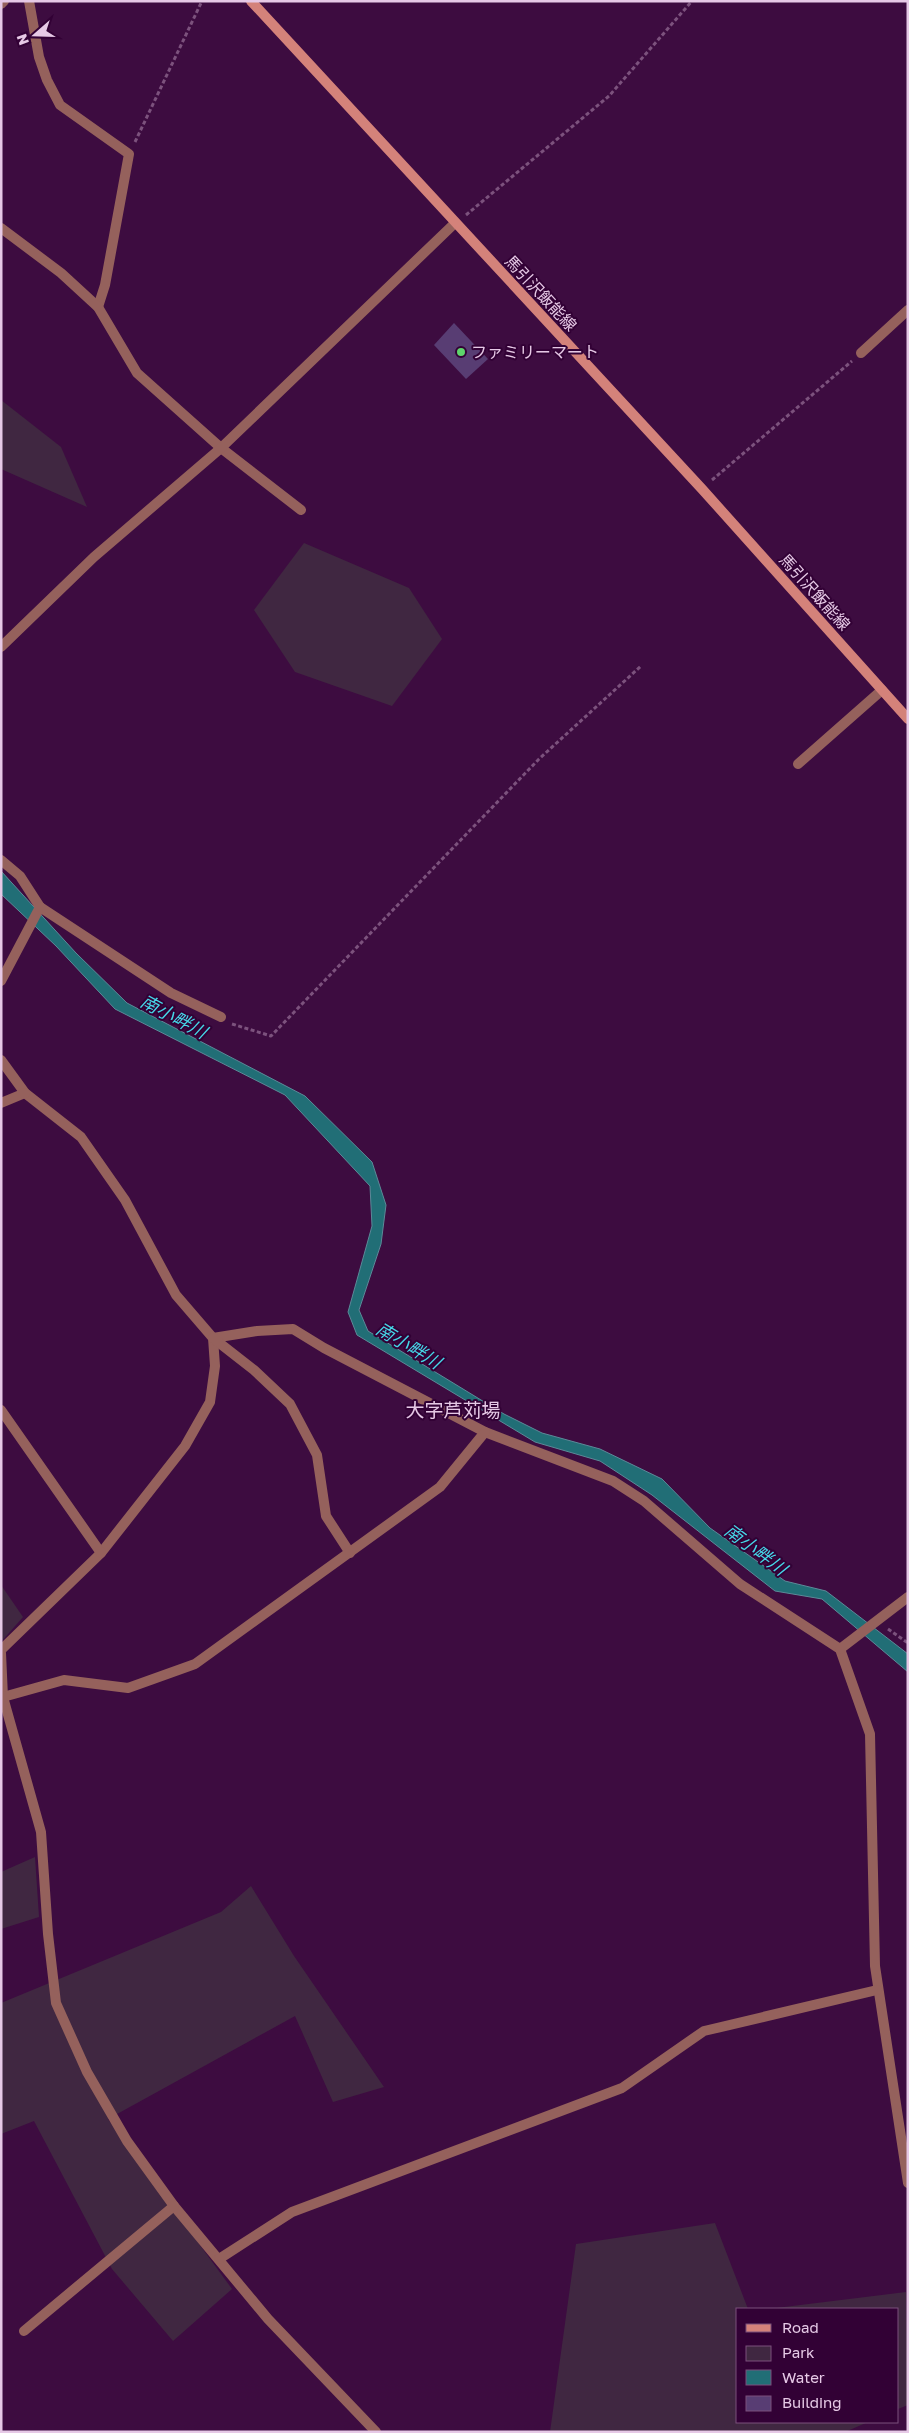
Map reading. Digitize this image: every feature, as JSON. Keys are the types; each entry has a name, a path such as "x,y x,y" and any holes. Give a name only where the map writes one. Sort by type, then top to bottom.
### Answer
{"main road":[{"name":"馬引沢飯能線","path":"251,1 702,489 908,719"}],"street":[{"path":"29,1 39,57 47,80 60,105 129,154 105,285 98,307"},
{"path":"1,647 94,557 221,448 455,223"},
{"path":"1,228 61,274 98,307 137,373 221,448 301,510"},
{"path":"861,353 908,310"},
{"path":"798,764 882,690"},
{"path":"1,860 20,876 40,907 171,993 221,1017"},
{"path":"1,981 40,907"},
{"path":"1,1060 25,1093 81,1137 125,1200 176,1295 213,1338 254,1370 290,1404 316,1455 326,1516 350,1553"},
{"path":"1,1103 25,1093"},
{"path":"213,1338 257,1331 293,1329 324,1348 485,1432 613,1481 629,1490 740,1584 840,1649 870,1734 877,1990 908,2183"},
{"path":"213,1338 215,1366 210,1402 185,1446 101,1553 1,1651 3,1697 41,1832 48,1934 56,2003 87,2072 127,2140 174,2206 268,2319 376,2432"},
{"path":"1,1410 101,1553"},
{"path":"3,1697 64,1680 128,1688 195,1664 440,1487 485,1432"},
{"path":"840,1649 908,1597"},
{"path":"219,2259 292,2212 622,2088 704,2031 877,1990"},
{"path":"24,2331 174,2206"}],"path":[{"path":"129,154 202,1"},
{"path":"455,223 609,96 692,1"},
{"path":"702,489 861,353"},
{"path":"221,1017 234,1025 271,1036 539,759 641,666"},
{"path":"875,1622 908,1643"}],"green space":[{"path":"1,400 61,447 87,507 1,469"},
{"path":"304,543 409,588 442,639 392,706 295,672 254,610"},
{"path":"1,1585 23,1617 1,1642"},
{"path":"35,1857 39,1917 1,1929 1,1872"},
{"path":"251,1886 294,1956 384,2087 333,2102 295,2016 108,2119 232,2289 173,2341 112,2269 34,2121 1,2134 1,2003 221,1912"},
{"path":"715,2223 748,2308 736,2308 736,2423 866,2423 845,2432 550,2432 576,2244"},
{"path":"906,2292 908,2405 899,2409 899,2308 776,2308"}],"water":[{"path":"1,871 76,953 127,1003 305,1096 372,1162 386,1205 381,1244 359,1310 368,1331 504,1414 542,1433 600,1449 662,1479 710,1528 785,1581 826,1591 908,1654 908,1672 822,1599 775,1591 652,1495 600,1461 535,1442 357,1335 348,1312 372,1226 370,1186 285,1095 115,1009 56,946 1,894"}],"building":[{"name":"ファミリーマート","path":"454,323 488,359 466,379 434,345"}],"place":[{"name":"ファミリーマート","path":"461,352"}],"district":[{"name":"大字芦苅場","path":"453,1409"}],"water label":[{"name":"南小畔川","path":"174,1016"},
{"name":"南小畔川","path":"409,1345"},
{"name":"南小畔川","path":"756,1549"}]}
